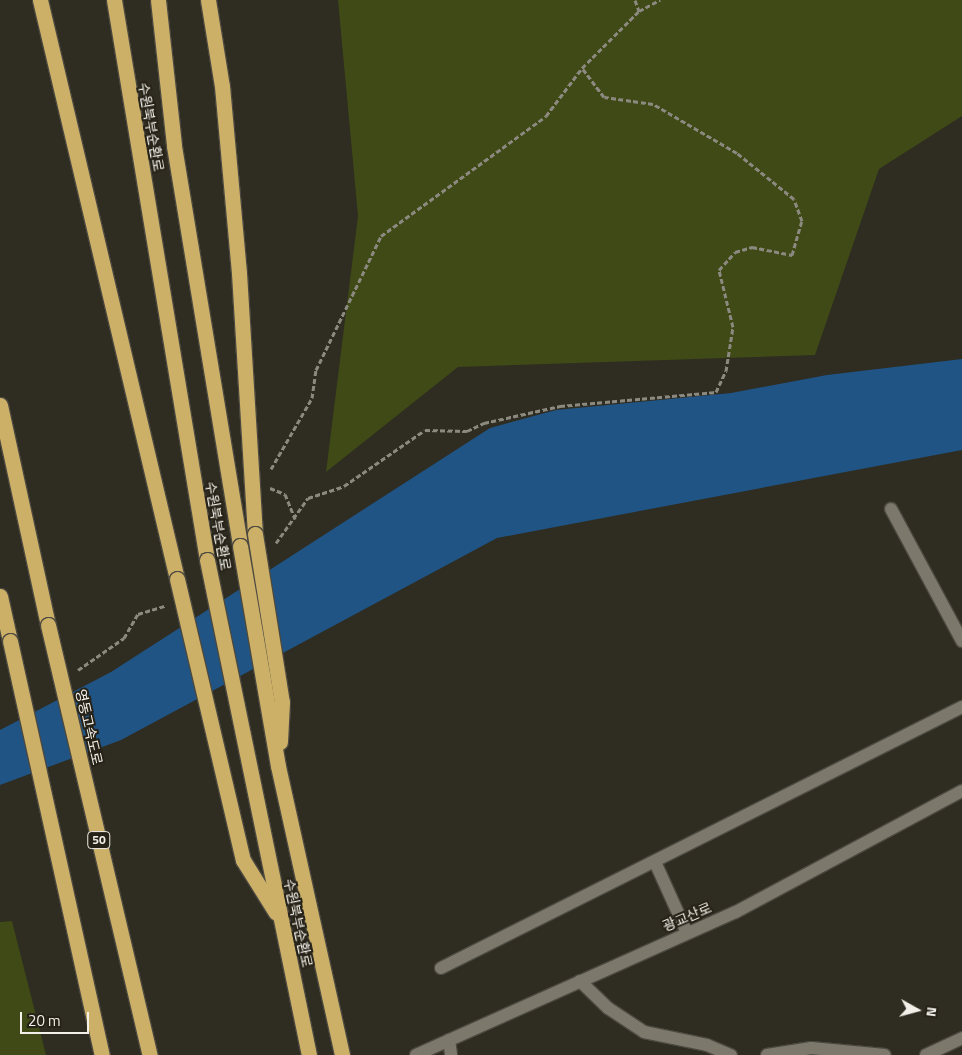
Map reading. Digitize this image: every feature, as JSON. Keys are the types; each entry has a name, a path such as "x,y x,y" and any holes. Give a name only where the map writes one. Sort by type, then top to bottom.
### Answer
{"highway":[{"path":"40,0 243,860 282,923"},
{"name":"수원북부순환로","path":"114,0 207,560 309,1055"},
{"name":"수원북부순환로","path":"158,0 174,146 278,766 342,1055"},
{"path":"208,0 222,86 239,273 255,534 282,702 278,766"},
{"name":"영동고속도로","path":"0,405 48,625 150,1055"},
{"path":"0,596 102,1055"}],"street":[{"path":"891,509 962,641"},
{"path":"441,968 962,707"},
{"name":"광교산로","path":"416,1055 687,933 828,865 962,791"},
{"path":"655,862 687,933"},
{"path":"580,981 608,1008 644,1032 707,1045 731,1055"},
{"path":"926,1055 962,1038"},
{"path":"448,1040 451,1055"},
{"path":"767,1055 811,1048 885,1055"}],"path":[{"path":"635,0 639,11"},
{"path":"295,519 285,494 267,487 267,478 312,398 316,370 381,236 546,116 582,68 639,11 660,0"},
{"path":"308,498 344,486 425,430 467,431 484,422 560,406 670,394 716,392 726,371 733,327 719,270 735,252 752,247 792,255 802,220 794,199 780,184 737,153 653,104 604,97 582,68"}],"green space":[{"path":"338,0 962,0 962,116 879,169 815,355 458,367 326,472 358,216"},
{"path":"12,921 46,1055 0,1055 0,922"}],"water":[{"path":"962,359 962,450 497,538 121,740 0,785 0,730 111,672 490,428 556,410 731,393 827,375"}]}
